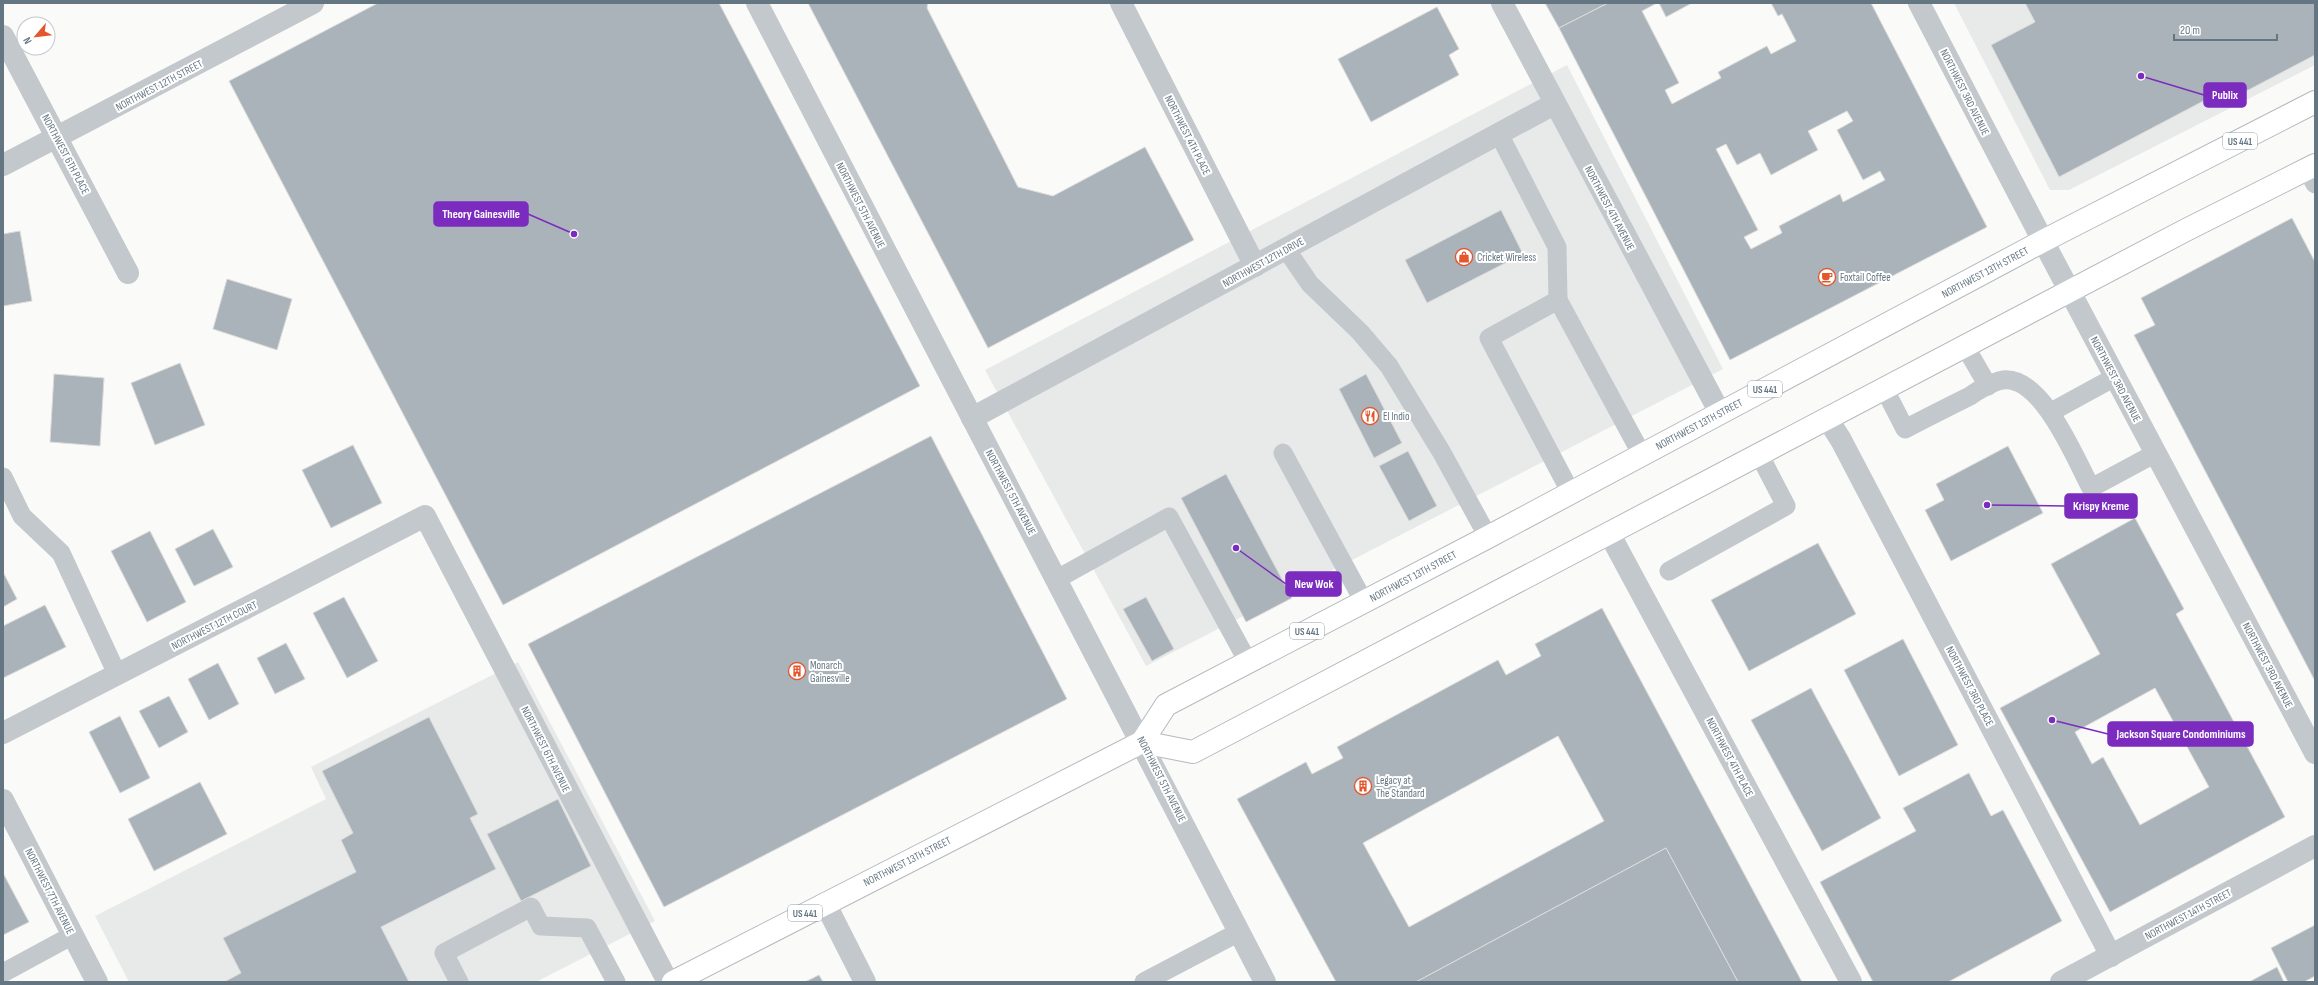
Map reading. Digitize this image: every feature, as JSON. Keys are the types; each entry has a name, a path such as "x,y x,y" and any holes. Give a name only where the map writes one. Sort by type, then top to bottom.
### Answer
{"main road":[{"name":"NORTHWEST 13TH STREET","path":"673,982 1142,742 1166,705 1488,537 2043,241 2315,102"},
{"path":"1142,742 1193,752 2069,291 2312,173"}],"street":[{"name":"NORTHWEST 12TH STREET","path":"3,165 313,3"},
{"name":"NORTHWEST 5TH AVENUE","path":"757,3 1142,742 1265,982"},
{"name":"NORTHWEST 4TH PLACE","path":"1121,3 1255,266"},
{"name":"NORTHWEST 4TH AVENUE","path":"1502,3 1554,104 1720,413"},
{"name":"NORTHWEST 3RD AVENUE","path":"1919,3 2069,291 2315,753"},
{"name":"NORTHWEST 6TH PLACE","path":"3,36 9,61 58,137 128,273"},
{"name":"NORTHWEST 12TH DRIVE","path":"972,418 1554,104"},
{"name":"NORTHWEST 3RD PLACE","path":"1827,418 1848,454 2111,956"},
{"name":"NORTHWEST 12TH COURT","path":"3,733 425,516"},
{"name":"NORTHWEST 6TH AVENUE","path":"425,516 668,982"},
{"name":"NORTHWEST 4TH PLACE","path":"1609,533 1851,982"},
{"name":"NORTHWEST 7TH AVENUE","path":"3,800 97,982"},
{"name":"NORTHWEST 14TH STREET","path":"2061,982 2315,846"},
{"path":"825,903 864,982"}],"lane":[{"path":"1499,134 1557,248 1558,300 1642,455"},
{"path":"1286,249 1310,284 1360,332 1389,366 1442,453 1488,537"},
{"path":"1558,300 1489,338 1571,493"},
{"path":"1965,346 1988,386"},
{"path":"2050,412 2115,377"},
{"path":"1884,388 1905,430 1988,386 2002,380 2015,381 2034,393 2050,412 2091,488 2156,453"},
{"path":"1283,452 1364,602"},
{"path":"1669,571 1786,506 1759,454"},
{"path":"3,477 22,516 61,553 117,674"},
{"path":"1057,580 1169,517 1248,662"},
{"path":"459,982 444,953 531,908 541,926 587,928 616,982"},
{"path":"1146,982 1239,932"},
{"path":"3,973 73,935"}],"shaded area":[{"path":"1954,3 2315,3 2315,65 2069,190 2050,190"},
{"path":"1567,65 1723,369 1146,666 985,370"},
{"path":"518,662 655,921 536,982 129,982 95,916 326,799 311,767"}],"building":[{"path":"378,3 719,3 920,386 503,605 229,81"},
{"path":"808,3 928,3 927,8 1018,187 1053,196 1145,147 1194,240 988,348"},
{"path":"1545,3 1608,3 1559,28"},
{"path":"1608,3 1657,3 1642,11 1679,83 1665,90 1672,104 1721,78 1718,72 1767,46 1771,54 1796,41 1782,14 1778,16 1771,3 1871,3 1987,227 1730,360 1559,28","holes":["1847,111 1853,121 1837,130 1863,180 1880,171 1885,180 1843,202 1840,194 1779,226 1782,233 1751,249 1744,237 1758,230 1716,149 1726,144 1737,165 1760,153 1771,175 1818,150 1808,131"]},
{"path":"1659,3 1692,3 1666,17"},
{"path":"2025,3 2315,3 2315,55 2218,106 2213,96 2059,177 1991,45 2035,22"},
{"path":"1437,7 1459,49 1449,55 1459,75 1371,122 1338,59"},
{"name":"Cricket Wireless","path":"1501,210 1523,254 1427,303 1405,260"},
{"path":"2292,218 2315,262 2315,681 2134,335 2155,325 2141,298"},
{"path":"20,231 32,301 3,306 3,234"},
{"path":"227,279 292,299 277,350 213,329"},
{"path":"180,363 205,425 155,445 131,383"},
{"path":"54,374 104,378 100,446 50,442"},
{"name":"El Indio","path":"1366,374 1402,443 1374,458 1339,389"},
{"name":"Monarch Gainesville","path":"931,436 1067,699 664,907 528,644"},
{"path":"353,445 382,503 331,528 302,470"},
{"path":"2008,446 2043,513 1951,561 1925,510 1944,500 1936,484"},
{"path":"1408,451 1437,506 1409,521 1379,466"},
{"path":"1226,474 1292,598 1246,622 1181,498"},
{"path":"2135,518 2184,609 2176,614 2285,817 2110,912 2000,708 2100,654 2051,564","holes":["2155,688 2209,787 2140,825 2103,757 2092,764 2075,732"]},
{"path":"213,529 233,567 194,586 175,549"},
{"path":"150,531 186,602 147,622 111,551"},
{"path":"1818,543 1856,614 1749,671 1711,600"},
{"path":"3,572 17,599 3,607"},
{"path":"344,597 378,661 347,678 313,613"},
{"path":"1146,597 1174,649 1152,661 1123,609"},
{"path":"45,605 66,647 3,678 3,626"},
{"name":"Legacy at The Standard","path":"1602,608 1802,982 1738,982 1666,848 1416,982 1336,982 1237,799 1306,762 1312,774 1343,758 1337,747 1498,660 1506,675 1541,656 1535,644","holes":["1558,736 1604,821 1409,927 1363,843"]},
{"path":"1903,639 1958,745 1899,776 1844,670"},
{"path":"286,643 305,679 275,694 257,658"},
{"path":"218,663 239,704 209,720 188,679"},
{"path":"1811,688 1881,818 1822,851 1751,720"},
{"path":"169,696 188,732 159,748 139,711"},
{"path":"120,716 150,778 120,793 89,732"},
{"path":"429,717 478,814 470,818 496,869 381,927 409,982 224,982 241,973 223,938 356,872 341,840 353,833 322,771"},
{"path":"1969,773 1991,816 2003,810 2062,921 1948,982 1873,982 1820,882 1916,831 1903,808"},
{"path":"200,782 227,834 154,871 128,819"},
{"path":"558,799 591,866 521,901 487,834"},
{"path":"1666,848 1738,982 1416,982"},
{"path":"3,873 29,922 3,935"},
{"path":"2315,925 2315,976 2304,982 2288,982 2271,948"},
{"path":"2277,967 2284,982 2249,982"},
{"path":"819,975 823,982 805,982"}],"place":[{"name":"Publix","path":"2141,76"},
{"name":"Theory Gainesville","path":"574,234"},
{"name":"Cricket Wireless","path":"1464,257"},
{"name":"Foxtail Coffee","path":"1827,277"},
{"name":"El Indio","path":"1370,416"},
{"name":"Krispy Kreme","path":"1987,505"},
{"name":"New Wok","path":"1236,548"},
{"name":"Monarch Gainesville","path":"797,671"},
{"name":"Jackson Square Condominiums","path":"2052,720"},
{"name":"Legacy at The Standard","path":"1363,786"}]}
